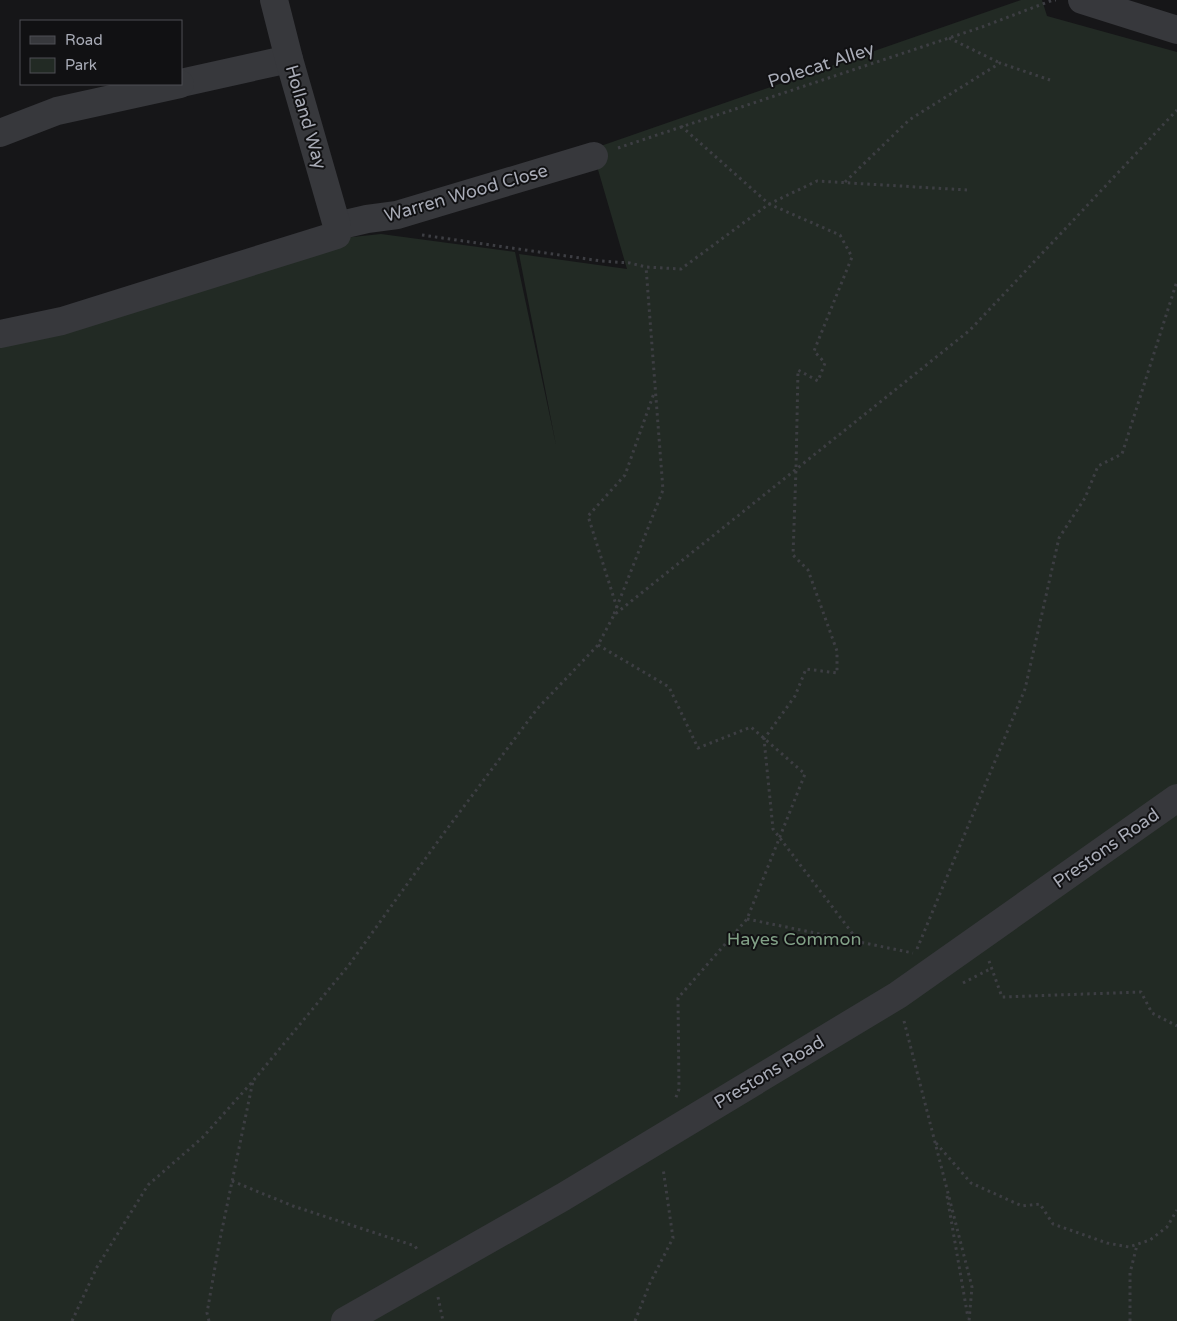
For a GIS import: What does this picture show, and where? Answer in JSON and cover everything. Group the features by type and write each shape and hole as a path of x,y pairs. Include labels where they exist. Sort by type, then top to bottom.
{"street":[{"name":"Holland Way","path":"274,0 337,230"},
{"path":"1082,0 1177,30"},
{"path":"182,84 289,59"},
{"path":"0,133 57,111 175,85"},
{"name":"Warren Wood Close","path":"0,334 62,321 367,219 397,215 594,156"},
{"name":"Prestons Road","path":"345,1321 563,1197 898,995 1177,798"}],"path":[{"name":"Polecat Alley","path":"594,156 1056,0"},
{"path":"948,38 1000,63 1050,80"},
{"path":"844,182 909,120 1000,63"},
{"path":"614,615 970,330 1177,110"},
{"path":"681,126 769,204 840,235 852,257 814,351 824,363 818,381 798,370 793,555 808,570 837,651 837,672 806,669 795,696 764,739 773,829 859,942"},
{"path":"420,235 630,263 646,267 681,269 769,204 817,180 967,190"},
{"path":"72,1321 97,1267 148,1185 202,1138 254,1081 349,964 537,709 598,646 614,615 662,490 646,267"},
{"path":"969,1321 972,1287 898,995 1025,690 1059,538 1085,498 1098,466 1122,454 1177,281"},
{"path":"616,608 588,516 626,475 655,390"},
{"path":"598,646 669,687 698,748 751,727 805,774 747,919 678,998 679,1089 659,1139 672,1238 635,1321"},
{"path":"747,919 915,953"},
{"path":"980,937 1002,996 1141,992 1152,1013 1177,1026"},
{"path":"209,1321 207,1313 219,1244 254,1081"},
{"path":"936,1143 972,1183 1022,1206 1040,1204 1053,1224 1107,1243 1129,1247 1150,1240 1167,1227 1177,1210"},
{"path":"943,1171 969,1321"},
{"path":"232,1181 293,1206 415,1246 432,1271 443,1321"},
{"path":"1130,1321 1130,1273 1137,1244"}],"green space":[{"name":"Hayes Common","path":"1021,0 1042,0 1047,16 1177,52 1177,1321 0,1321 0,321 62,312 343,238 381,234 515,252 556,445 519,254 627,269 592,149"}]}
